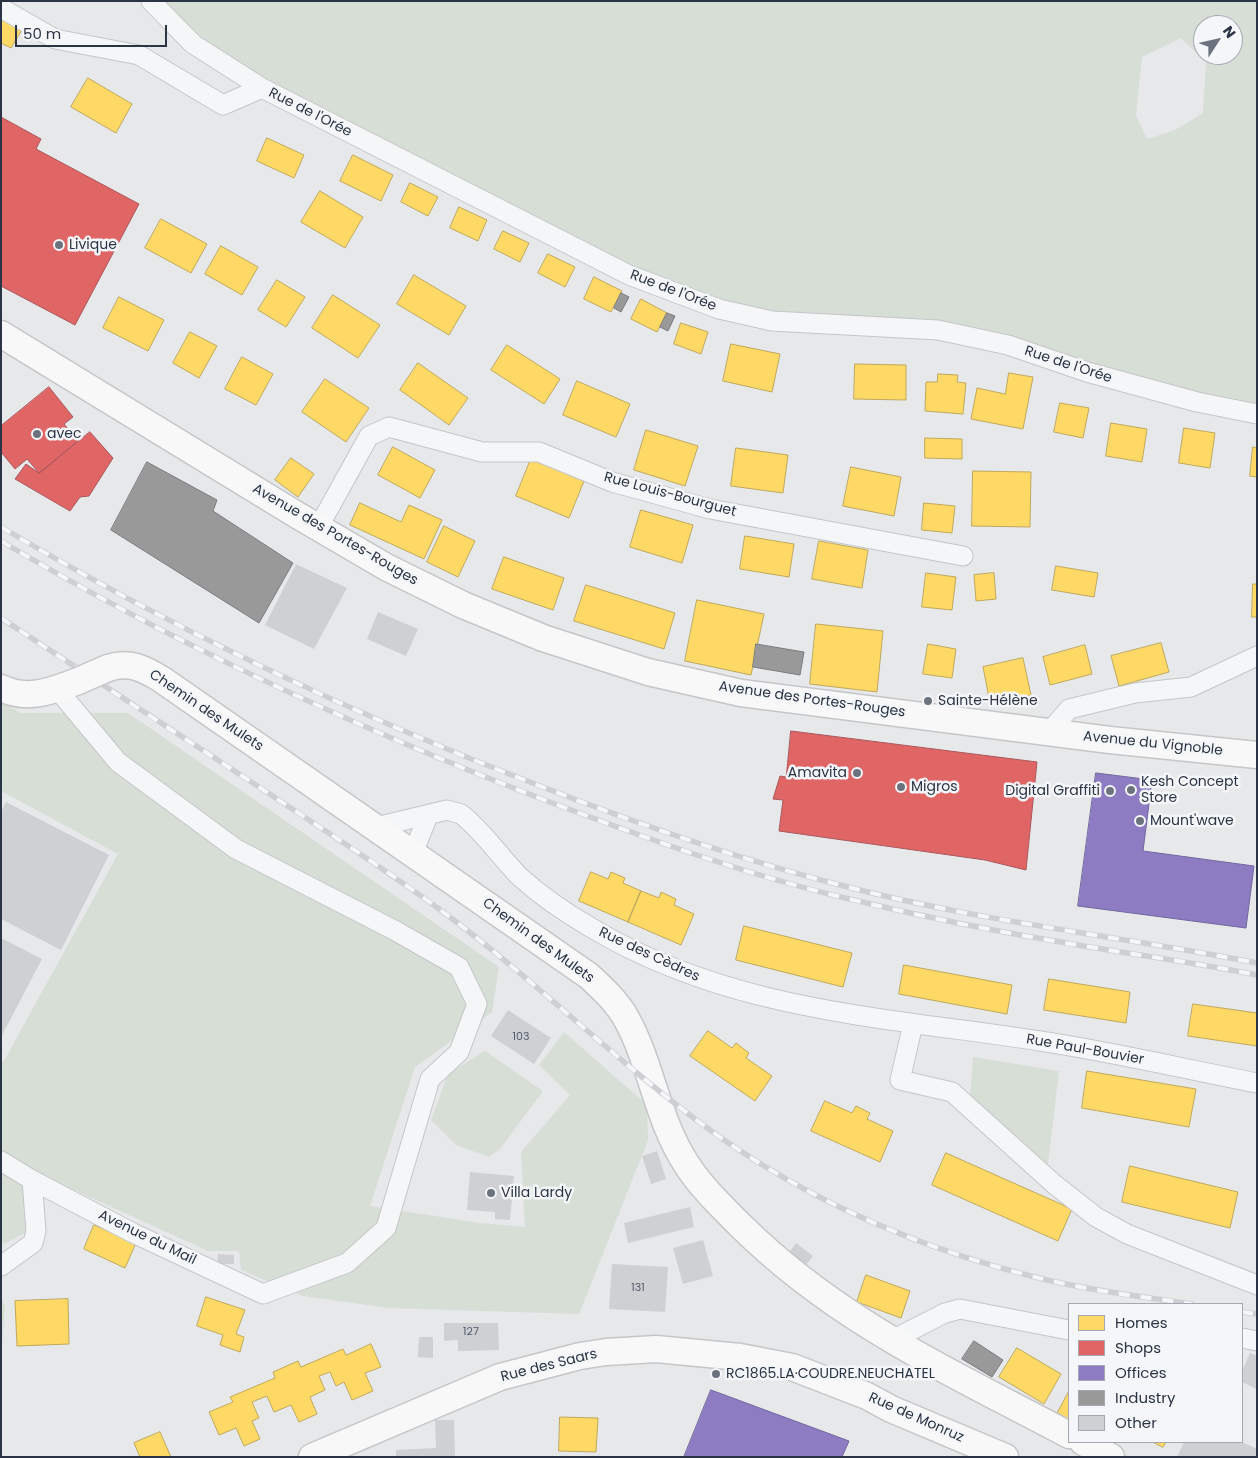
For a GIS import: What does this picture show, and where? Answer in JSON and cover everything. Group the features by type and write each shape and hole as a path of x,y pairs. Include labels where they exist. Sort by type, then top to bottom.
{"street":[{"name":"Rue de l'Orée","path":"151,1 193,44 262,88 629,275 719,309 772,321 938,330 1008,345 1087,372 1188,400 1257,414"},
{"path":"1,8 55,39 139,55 223,104 262,88"},
{"name":"Avenue des Portes-Rouges","path":"1,334 318,528 386,567 464,605 543,638 648,672 741,693 1050,731"},
{"name":"Rue Louis-Bourguet","path":"318,528 369,436 389,427 482,452 539,452 612,482 710,509 962,556"},
{"path":"1050,731 1068,708 1135,692 1190,687 1257,656"},
{"name":"Chemin des Mulets","path":"1,688 24,696 67,685 108,668 124,664 151,673 566,958 602,988 620,1009 631,1027 668,1130 697,1179 750,1236 843,1310 890,1341 1068,1433"},
{"name":"Avenue du Mail","path":"1,1161 32,1180 133,1233 263,1294 347,1263 386,1228 430,1079 459,1052 477,1004 459,967 394,930 236,849 118,762 67,685"},
{"name":"Avenue du Vignoble","path":"1050,731 1110,740 1257,755"},
{"name":"Rue des Cèdres","path":"376,827 447,810 461,814 519,876 541,894 591,928 670,968 718,986 775,1000 913,1024"},
{"path":"413,853 428,816"},
{"path":"913,1024 900,1080 952,1092 1061,1190 1096,1217 1128,1234 1257,1285"},
{"name":"Rue Paul-Bouvier","path":"913,1024 1041,1041 1257,1083"},
{"path":"1,1266 33,1243 36,1231 32,1180"},
{"path":"890,1341 945,1313 960,1309 1068,1330"},
{"path":"1243,1338 1257,1341"},
{"name":"Rue des Saars","path":"312,1457 475,1386 536,1366 580,1356 632,1350 680,1350 740,1356"},
{"name":"Rue de Monruz","path":"740,1356 778,1363 816,1376 1005,1457"},
{"path":"1085,1443 1111,1457"}],"shaded area":[{"path":"151,1 1257,1 1257,414 1008,345 719,309 262,88","holes":["1193,15 1243,15 1243,65 1206,65 1203,113 1175,130 1147,139 1136,116 1142,57 1181,38 1193,50"]},
{"path":"1,702 21,713 128,713 499,967 492,1012 415,1067 370,1206 480,1223 525,1227 521,1152 570,1095 539,1065 564,1032 647,1105 648,1140 579,1314 389,1308 303,1296 241,1270 239,1251 208,1251 26,1168 29,1207 25,1233 4,1244 1,1242 1,1063 4,1061 118,854 1,791"},
{"path":"485,1051 543,1091 500,1149 489,1157 456,1145 431,1120 448,1074"},
{"path":"973,1057 1059,1071 1047,1172 970,1101"},
{"path":"1,1300 5,1305 1,1357"}],"building: Homes":[{"path":"1,15 23,28 11,48 1,43"},
{"path":"88,78 132,104 116,133 71,107"},
{"path":"267,138 304,155 294,178 257,161"},
{"path":"353,155 393,175 381,201 340,181"},
{"path":"410,183 438,197 428,216 401,202"},
{"path":"320,191 363,217 345,248 301,222"},
{"path":"459,207 487,220 478,241 450,228"},
{"path":"161,219 207,244 191,273 145,248"},
{"path":"503,231 529,243 520,262 494,249"},
{"path":"221,246 258,267 242,295 205,274"},
{"path":"548,254 575,267 565,287 538,273"},
{"path":"414,275 466,306 449,335 397,304"},
{"path":"594,277 622,291 611,312 584,299"},
{"path":"277,280 305,297 286,327 258,310"},
{"path":"333,295 380,325 358,358 312,328"},
{"path":"119,297 164,320 148,351 103,328"},
{"path":"641,299 667,313 657,332 631,319"},
{"path":"681,323 708,332 701,354 674,344"},
{"path":"190,332 217,346 199,378 173,363"},
{"path":"731,344 780,354 772,392 723,381"},
{"path":"507,345 560,379 544,404 491,370"},
{"path":"242,357 273,374 256,405 225,389"},
{"path":"418,363 468,398 449,425 400,390"},
{"path":"855,364 906,365 906,400 854,399"},
{"path":"1009,373 1033,377 1023,429 971,419 977,388 1005,394"},
{"path":"938,374 958,375 957,382 966,383 963,414 925,411 926,382 937,382"},
{"path":"325,379 369,408 346,442 302,412"},
{"path":"577,381 630,404 616,437 563,415"},
{"path":"1060,403 1089,408 1083,438 1054,432"},
{"path":"1111,423 1147,429 1142,462 1106,456"},
{"path":"1184,428 1215,433 1210,468 1179,463"},
{"path":"646,430 698,446 685,486 634,470"},
{"path":"925,438 962,439 962,459 925,458"},
{"path":"393,447 435,470 420,498 378,475"},
{"path":"1253,447 1257,448 1257,477 1250,476"},
{"path":"736,448 788,455 783,493 731,486"},
{"path":"291,458 314,474 298,497 275,480"},
{"path":"531,459 584,481 569,518 516,496"},
{"path":"851,467 901,477 894,516 843,506"},
{"path":"973,471 1031,472 1030,527 972,526"},
{"path":"360,503 401,522 409,505 442,520 424,559 350,525"},
{"path":"924,503 955,506 952,533 922,530"},
{"path":"641,510 693,525 682,563 630,547"},
{"path":"444,526 475,541 458,577 427,562"},
{"path":"745,536 794,544 789,577 740,569"},
{"path":"819,541 868,550 862,588 812,579"},
{"path":"504,557 564,578 553,610 492,589"},
{"path":"1056,566 1098,573 1094,597 1052,590"},
{"path":"926,573 956,577 952,610 922,607"},
{"path":"994,573 996,599 976,601 974,575"},
{"path":"1253,584 1257,584 1257,617 1252,617"},
{"path":"586,585 675,613 664,649 574,621"},
{"path":"697,600 764,614 751,675 685,661"},
{"path":"816,624 883,631 877,692 810,684"},
{"path":"1161,643 1169,672 1119,686 1111,656"},
{"path":"928,644 956,649 952,678 923,674"},
{"path":"1085,645 1092,674 1050,685 1043,657"},
{"path":"1023,658 1031,695 990,703 983,667"},
{"path":"591,872 608,879 611,872 625,878 623,883 641,891 628,922 579,901"},
{"path":"641,891 659,898 661,892 676,899 674,905 694,914 681,945 628,922"},
{"path":"744,926 852,953 843,987 736,960"},
{"path":"904,965 1012,985 1007,1014 899,994"},
{"path":"1049,979 1130,992 1126,1023 1044,1010"},
{"path":"1193,1004 1257,1013 1257,1046 1188,1036"},
{"path":"708,1031 732,1048 736,1043 749,1053 746,1058 772,1076 755,1101 690,1056"},
{"path":"1087,1071 1196,1089 1189,1127 1082,1108"},
{"path":"825,1101 852,1113 856,1106 870,1113 867,1119 893,1131 880,1162 811,1131"},
{"path":"946,1153 1072,1209 1058,1241 932,1185"},
{"path":"1130,1166 1238,1192 1230,1228 1122,1202"},
{"path":"94,1225 136,1243 125,1268 84,1249"},
{"path":"866,1275 910,1291 901,1318 857,1302"},
{"path":"206,1297 245,1310 236,1334 244,1337 240,1352 220,1345 223,1335 197,1326"},
{"path":"68,1299 69,1344 17,1346 15,1301"},
{"path":"371,1344 381,1367 365,1373 373,1391 352,1400 344,1382 336,1386 330,1372 319,1376 325,1390 310,1397 317,1414 299,1422 291,1405 274,1412 267,1396 252,1402 259,1418 252,1421 260,1439 244,1446 236,1428 219,1435 209,1412 233,1402 230,1397 275,1378 273,1372 298,1361 301,1367 343,1349 346,1355"},
{"path":"1017,1348 1061,1374 1044,1404 999,1377"},
{"path":"1068,1393 1068,1420 1057,1414"},
{"path":"560,1417 598,1418 596,1452 559,1451"},
{"path":"160,1432 171,1457 140,1457 134,1443"},
{"path":"1155,1443 1165,1443 1163,1447"}],"building: Shops":[{"name":"Livique","path":"1,117 41,139 36,149 139,204 75,325 1,286"},
{"name":"avec","path":"49,387 73,417 64,424 78,441 39,473 27,459 15,469 1,452 1,426"},
{"path":"90,432 113,458 89,496 80,497 70,511 15,479 26,464 39,473"},
{"path":"791,731 1037,762 1026,870 985,860 779,831 783,800 773,799 780,776 786,777"}],"building: Offices":[{"path":"1096,773 1152,780 1143,851 1254,866 1246,928 1078,906"},
{"path":"711,1390 849,1441 842,1457 684,1457"}],"building: Industry":[{"path":"621,293 629,297 621,312 614,308"},
{"path":"667,313 675,316 668,331 660,327"},
{"path":"147,462 217,500 213,511 293,563 259,623 111,530"},
{"path":"756,644 804,652 800,675 753,667"},
{"path":"974,1341 1003,1360 992,1377 962,1359"}],"building: Other":[{"path":"296,564 347,588 314,649 265,625"},
{"path":"378,612 418,629 406,656 367,639"},
{"path":"6,802 109,855 61,950 1,919 1,812"},
{"path":"1,938 42,959 1,1037"},
{"path":"508,1010 551,1038 534,1064 491,1036"},
{"path":"657,1151 666,1179 651,1184 642,1156"},
{"name":"Villa Lardy","path":"470,1172 514,1176 510,1220 495,1219 495,1212 467,1210"},
{"path":"690,1207 694,1227 628,1243 624,1223"},
{"path":"703,1240 713,1276 683,1284 673,1248"},
{"path":"796,1243 813,1256 804,1267 788,1254"},
{"path":"218,1254 234,1255 234,1264 217,1264"},
{"path":"612,1264 668,1267 665,1312 609,1309"},
{"path":"444,1323 498,1323 499,1350 458,1351 458,1340 444,1341"},
{"path":"419,1337 433,1337 433,1358 418,1357"},
{"path":"1250,1353 1257,1356 1257,1389 1243,1382 1243,1369"},
{"path":"435,1420 454,1420 455,1457 396,1457 396,1450 436,1448"},
{"path":"1243,1442 1257,1449 1257,1457 1177,1457 1184,1443"}],"railway":[{"path":"1,527 132,601 333,700 470,759 651,827 764,864 892,898 943,909 1257,963"},
{"path":"1,541 133,615 268,683 477,773 656,841 766,877 900,911 1018,935 1257,975"},
{"path":"1,618 417,893 474,935 675,1104 710,1130 788,1180 871,1222 958,1255 1047,1280 1119,1294 1185,1303"},
{"path":"1243,1312 1257,1314"}],"place":[{"name":"Livique","path":"59,245"},
{"name":"avec","path":"37,434"},
{"name":"Sainte-Hélène","path":"928,701"},
{"name":"Amavita","path":"857,773"},
{"name":"Migros","path":"901,787"},
{"name":"Kesh Concept Store","path":"1131,790"},
{"name":"Digital Graffiti","path":"1110,791"},
{"name":"Mount'wave","path":"1140,821"},
{"name":"Villa Lardy","path":"491,1193"},
{"name":"RC1865.LA·COUDRE.NEUCHATEL","path":"716,1374"}]}
